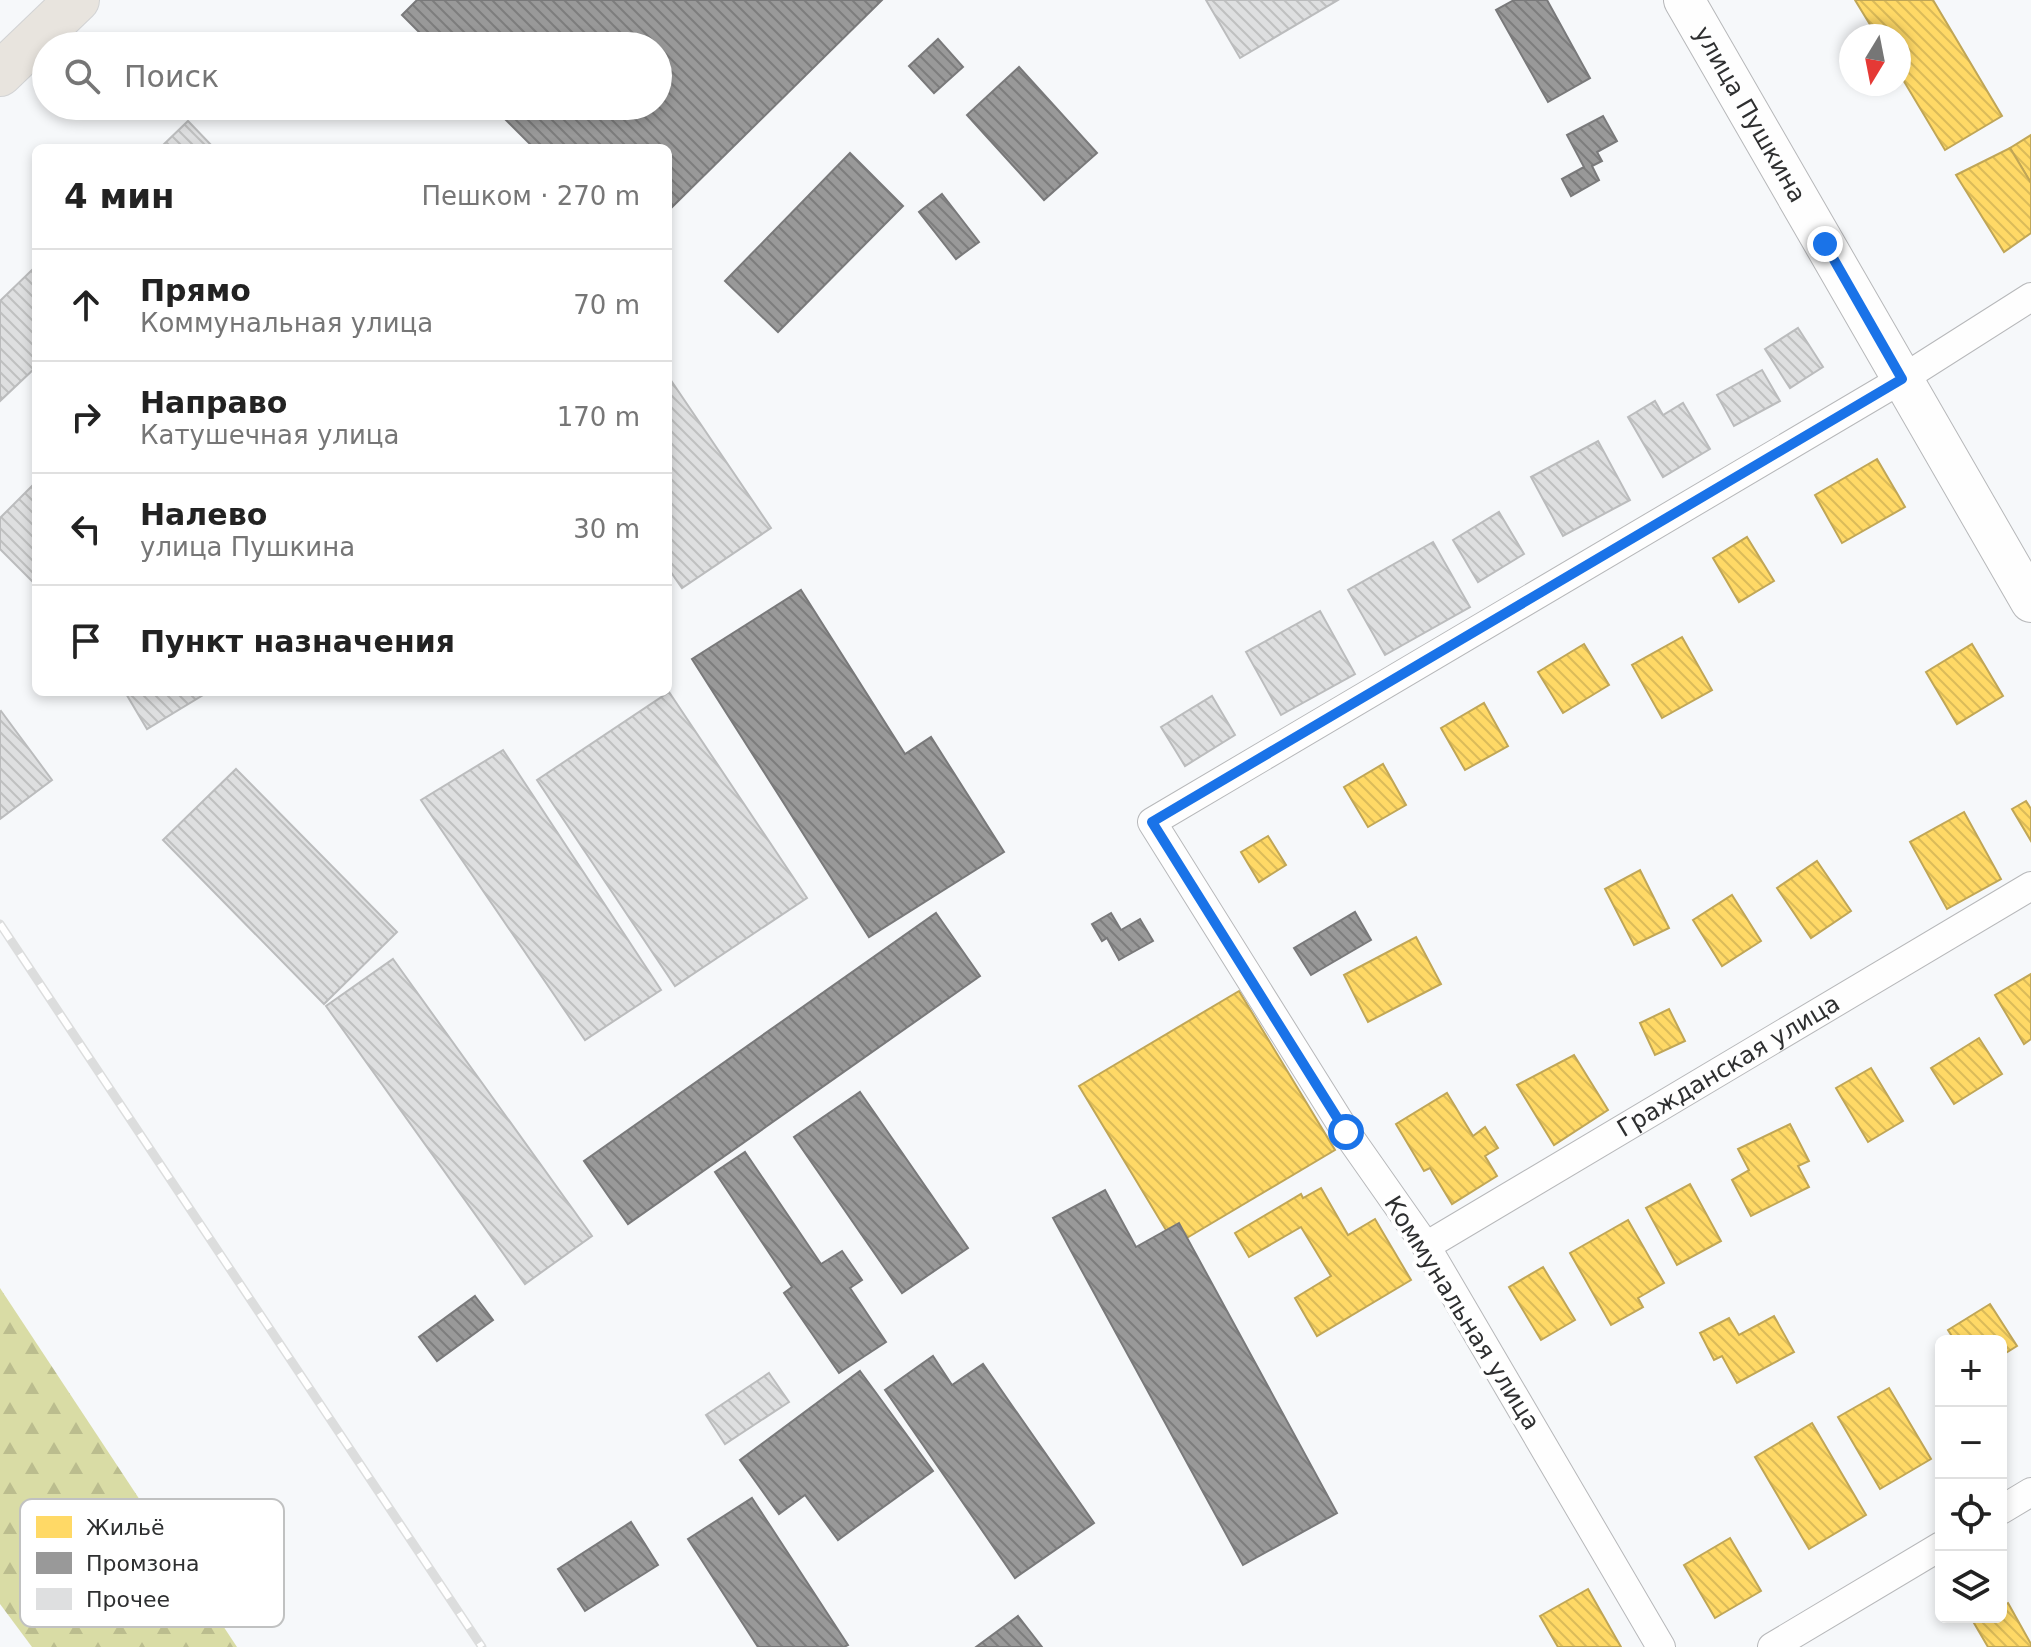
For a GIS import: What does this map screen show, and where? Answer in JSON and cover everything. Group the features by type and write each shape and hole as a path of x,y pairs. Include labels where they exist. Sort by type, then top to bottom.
{"main road":[{"path":"44,32 77,0"},
{"path":"0,74 32,43"}],"street":[{"name":"улица Пушкина","path":"1684,0 2031,602"},
{"path":"1902,379 2031,297"},
{"name":"Коммунальная улица","path":"1661,1647 1426,1246 1346,1132 1152,822 1902,379"},
{"name":"Гражданская улица","path":"1426,1246 2031,886"},
{"path":"2007,1506 2031,1492"},
{"path":"1772,1647 1935,1550"}],"green space":[{"path":"0,1288 139,1499 20,1499 20,1627 224,1627 237,1647 32,1647 0,1604"}],"building: Жильё":[{"path":"1855,0 1933,0 2002,116 1945,150 1911,93 1911,24 1870,24"},
{"path":"2031,135 2031,183 2010,148"},
{"path":"2010,148 2031,183 2031,233 2004,252 1956,175"},
{"path":"1877,459 1905,507 1842,543 1815,495"},
{"path":"1747,537 1774,581 1739,602 1713,558"},
{"path":"1682,637 1712,690 1662,718 1632,665"},
{"path":"1584,644 1609,685 1563,713 1538,672"},
{"path":"1972,644 2003,696 1957,724 1926,672"},
{"path":"1484,703 1508,746 1465,770 1441,728"},
{"path":"1383,764 1406,805 1368,827 1344,787"},
{"path":"2026,801 2031,809 2031,841 2012,809"},
{"path":"1964,812 2001,879 1947,909 1910,842"},
{"path":"1268,836 1286,865 1259,882 1241,852"},
{"path":"1817,861 1851,911 1811,938 1777,888"},
{"path":"1640,870 1669,928 1634,945 1605,889"},
{"path":"1732,895 1761,941 1722,966 1693,920"},
{"path":"1416,937 1441,984 1368,1022 1344,975"},
{"path":"2031,974 2031,1039 2024,1044 1995,995"},
{"path":"1239,991 1335,1150 1175,1245 1079,1086"},
{"path":"1669,1009 1685,1041 1655,1055 1640,1023"},
{"path":"1979,1038 2002,1074 1954,1104 1931,1068"},
{"path":"1574,1055 1608,1110 1554,1145 1517,1085"},
{"path":"1871,1068 1903,1121 1868,1142 1836,1088"},
{"path":"1447,1093 1473,1136 1485,1127 1498,1148 1485,1156 1497,1176 1452,1204 1430,1168 1424,1171 1396,1124"},
{"path":"1790,1124 1809,1161 1798,1166 1809,1187 1751,1216 1732,1180 1749,1170 1738,1149"},
{"path":"1690,1184 1721,1241 1677,1265 1646,1208"},
{"path":"1321,1188 1348,1235 1375,1219 1411,1280 1317,1336 1295,1298 1331,1276 1301,1227 1249,1257 1235,1233 1301,1194 1303,1198"},
{"path":"1628,1220 1664,1283 1638,1298 1643,1307 1611,1325 1570,1253"},
{"path":"1543,1267 1575,1320 1541,1340 1509,1287"},
{"path":"1990,1304 2017,1346 2007,1352 2007,1335 1951,1335 1948,1330"},
{"path":"1774,1316 1794,1352 1737,1383 1722,1356 1714,1360 1700,1333 1729,1318 1739,1335"},
{"path":"1889,1388 1931,1459 1880,1489 1838,1417"},
{"path":"1812,1423 1866,1515 1809,1549 1755,1457"},
{"path":"1730,1538 1761,1591 1715,1618 1684,1565"},
{"path":"1588,1589 1621,1647 1558,1647 1540,1616"},
{"path":"2007,1604 2031,1647 1988,1647 1974,1623 2007,1623"}],"building: Промзона":[{"path":"417,0 882,0 672,207 672,144 530,144 506,120 672,120 672,32 419,32 402,15"},
{"path":"1514,0 1547,0 1590,78 1548,102 1496,10"},
{"path":"938,39 963,67 934,93 909,66"},
{"path":"1019,67 1097,153 1044,200 967,115"},
{"path":"1603,116 1617,141 1597,152 1602,161 1592,166 1599,180 1571,196 1562,179 1584,167 1567,135"},
{"path":"850,153 903,206 778,332 725,281"},
{"path":"942,194 979,242 956,259 919,212"},
{"path":"801,590 905,754 931,737 1004,852 869,937 692,659"},
{"path":"1355,912 1371,940 1311,975 1294,948"},
{"path":"936,913 980,976 628,1224 584,1161"},
{"path":"1111,913 1121,930 1140,919 1153,941 1119,960 1107,938 1102,941 1092,924"},
{"path":"860,1092 968,1248 902,1293 794,1137"},
{"path":"745,1152 821,1264 842,1251 862,1280 850,1288 886,1342 839,1373 784,1293 792,1287 715,1172"},
{"path":"1105,1190 1136,1247 1179,1223 1337,1513 1243,1565 1053,1218"},
{"path":"475,1296 493,1320 437,1361 419,1337"},
{"path":"933,1356 952,1385 983,1364 1094,1523 1015,1578 885,1390"},
{"path":"860,1371 933,1471 838,1540 805,1495 779,1514 740,1460"},
{"path":"752,1498 848,1645 758,1647 688,1539"},
{"path":"631,1522 658,1565 585,1611 558,1569"},
{"path":"1018,1616 1042,1647 976,1647"}],"building: Прочее":[{"path":"1206,0 1338,0 1240,58"},
{"path":"188,121 210,144 164,144"},
{"path":"32,270 32,371 0,401 0,301"},
{"path":"1798,328 1823,367 1790,388 1765,349"},
{"path":"1762,370 1780,401 1734,426 1717,395"},
{"path":"672,382 771,528 682,588 672,574"},
{"path":"1655,401 1663,415 1683,403 1710,449 1663,477 1628,417"},
{"path":"1598,441 1630,500 1563,536 1531,477"},
{"path":"32,486 32,581 0,549 0,518"},
{"path":"1499,512 1524,554 1478,582 1453,540"},
{"path":"1433,542 1470,607 1385,655 1348,590"},
{"path":"1320,611 1355,674 1281,715 1246,652"},
{"path":"127,696 201,696 147,729"},
{"path":"663,696 672,696 807,898 675,986 537,780"},
{"path":"1212,696 1235,735 1185,766 1161,727"},
{"path":"0,712 52,780 0,819"},
{"path":"503,750 661,990 585,1040 421,800"},
{"path":"236,769 397,932 324,1004 163,840"},
{"path":"393,959 592,1236 525,1284 326,1006"},
{"path":"769,1373 789,1402 725,1444 706,1415"}],"railway":[{"path":"0,924 482,1647"}],"route":[{"path":"1346,1132 1152,822 1902,379 1825,244"}]}
